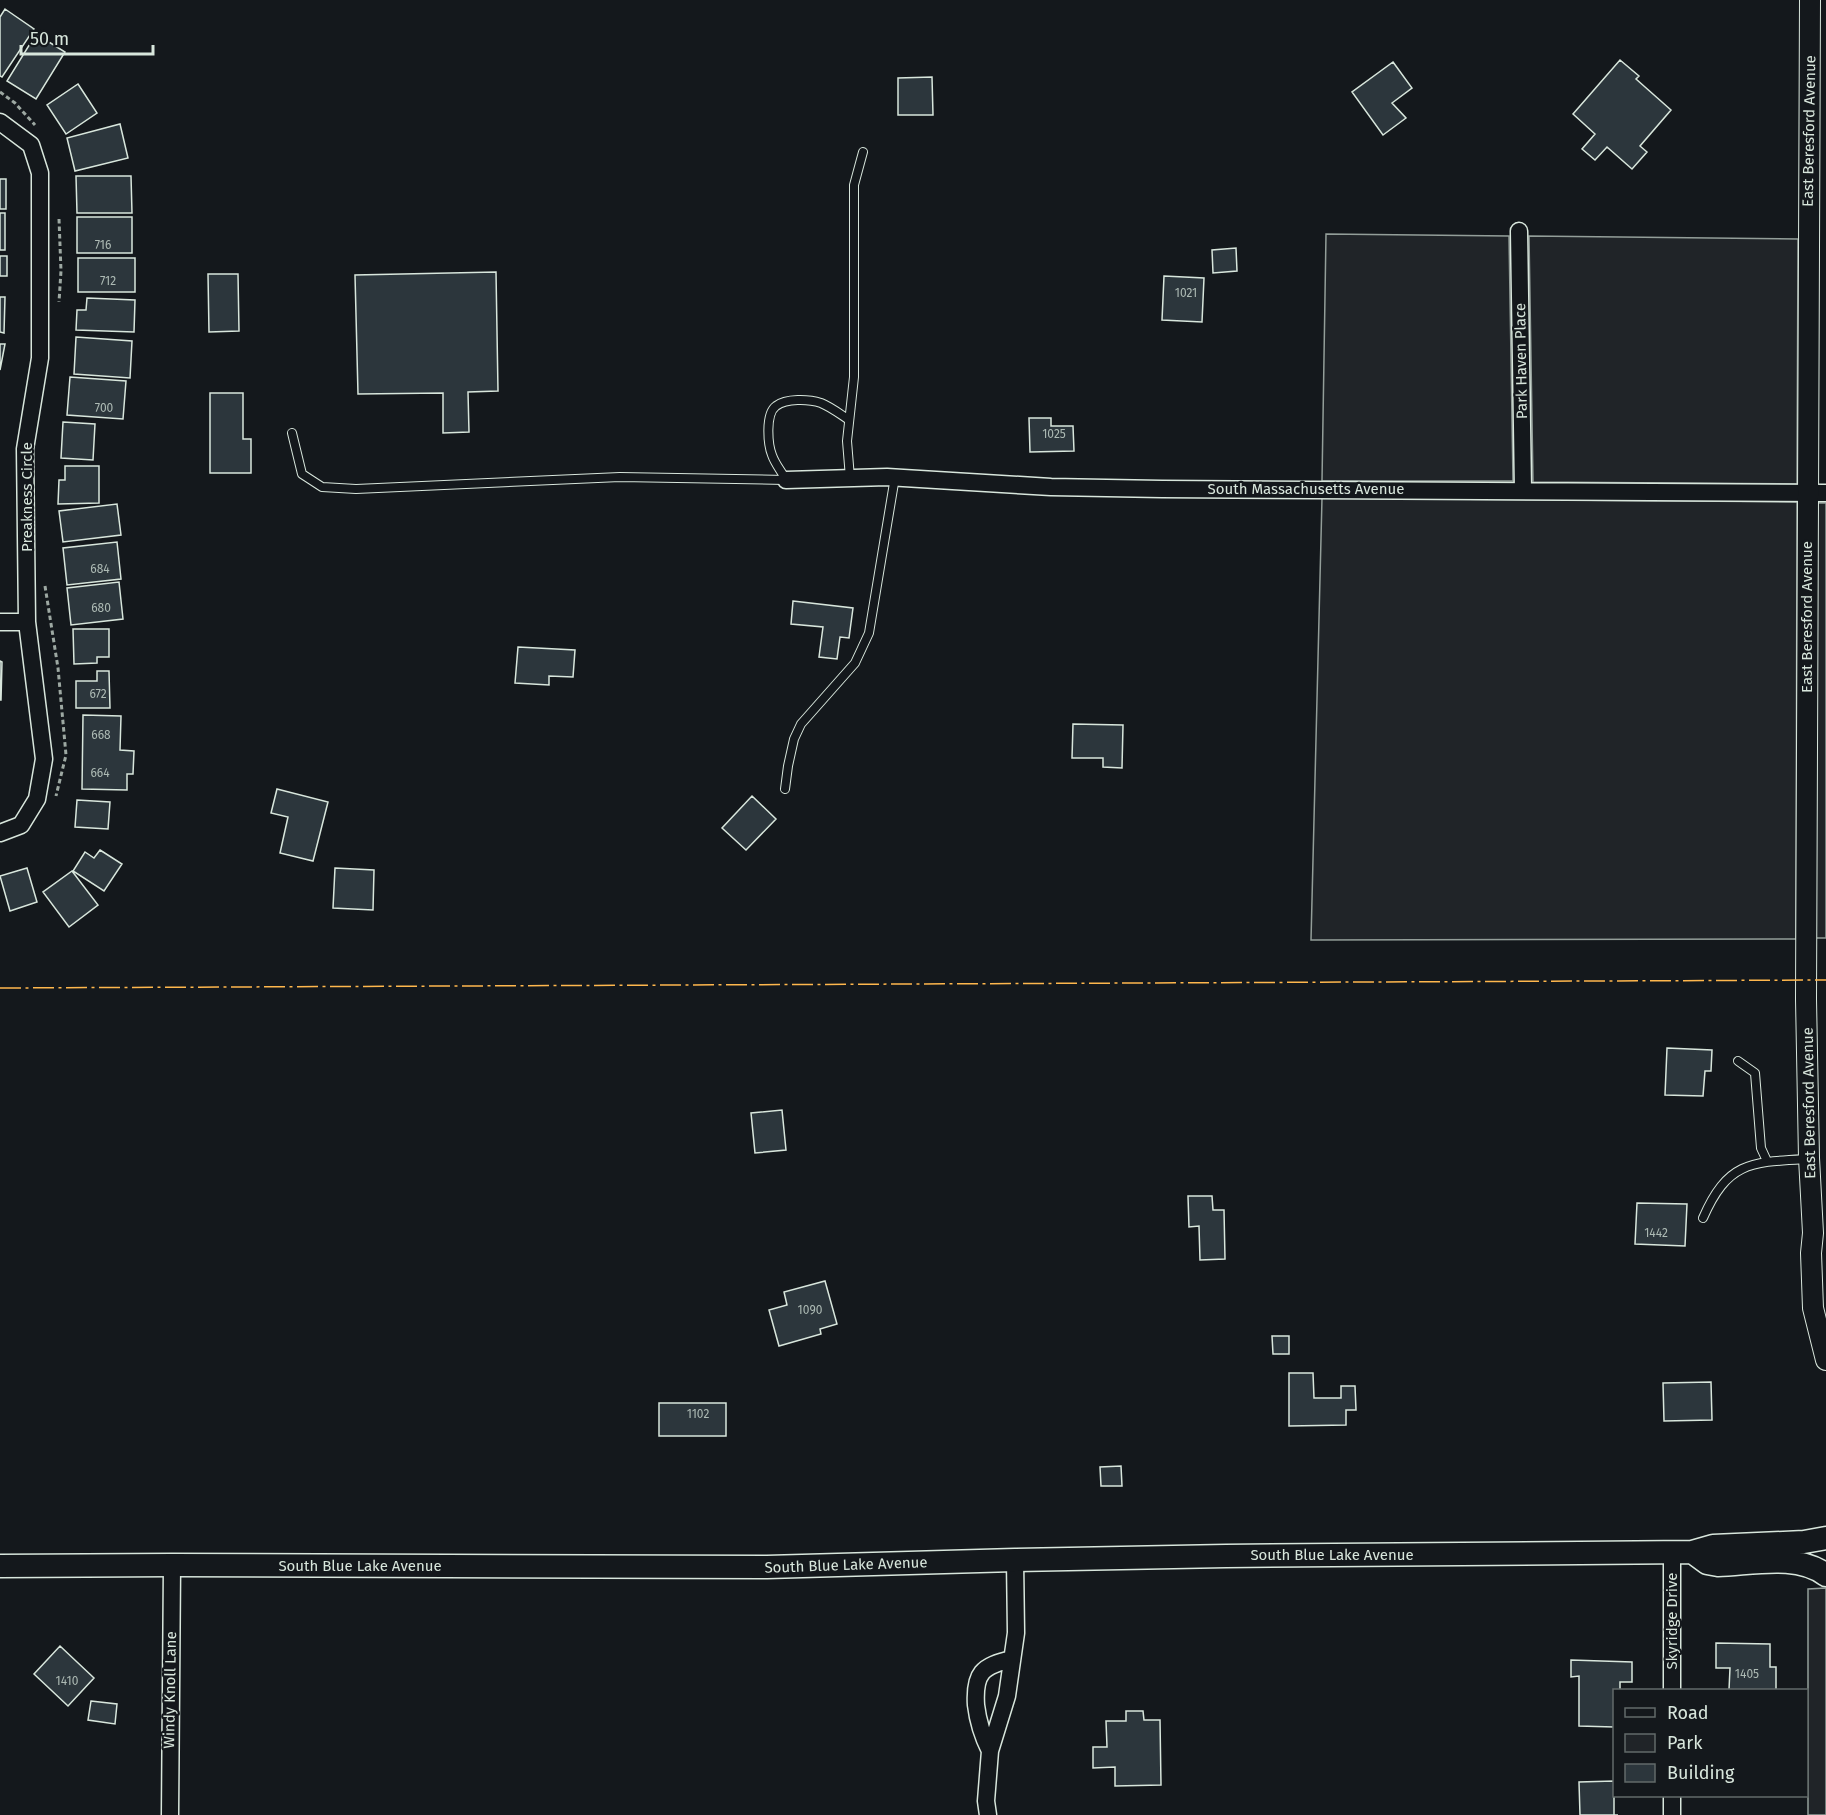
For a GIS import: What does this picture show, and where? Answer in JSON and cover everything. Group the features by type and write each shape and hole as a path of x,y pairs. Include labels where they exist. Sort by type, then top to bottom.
{"main road":[{"name":"South Blue Lake Avenue","path":"0,1566 766,1567 1015,1560 1682,1552 1713,1546 1804,1542 1826,1538"},
{"name":"South Blue Lake Avenue","path":"1682,1552 1707,1563 1718,1565 1803,1563 1817,1568 1826,1575"}],"street":[{"name":"East Beresford Avenue","path":"1810,0 1816,493 1806,999 1809,1158 1814,1233 1826,1270"},
{"name":"Preakness Circle","path":"0,122 31,146 40,173 40,358 25,449 27,622 44,759 37,799 21,825 0,833"},
{"name":"Park Haven Place","path":"1519,231 1523,490"},
{"name":"South Massachusetts Avenue","path":"786,480 895,477 1063,487 1816,493"},
{"path":"0,622 27,622"},
{"name":"East Beresford Avenue","path":"1814,1233 1810,1253 1813,1308 1826,1360"},
{"name":"Skyridge Drive","path":"1672,1689 1682,1552"},
{"path":"988,1815 986,1801 990,1751 1007,1696 1016,1633 1015,1560"},
{"name":"Windy Knoll Lane","path":"170,1815 172,1565"},
{"path":"990,1751 978,1722 975,1686 987,1668 998,1662 1012,1659"},
{"path":"1672,1797 1672,1815"}],"lane":[{"path":"850,478 847,441 854,377 854,185 863,152"},
{"path":"786,480 772,455 768,437 772,409 777,404 798,400 820,403 849,420"},
{"path":"292,433 302,474 322,487 356,489 620,477 786,480"},
{"path":"785,789 794,739 801,724 855,663 869,633 895,477"},
{"path":"1738,1061 1755,1073 1761,1148 1767,1161"},
{"path":"1702,1218 1710,1200 1724,1181 1739,1169 1767,1161 1809,1158"}],"path":[{"path":"0,92 15,103 36,126"},
{"path":"58,212 61,271 58,306"},
{"path":"45,586 58,668 66,755 56,797"}],"green space":[{"path":"1326,234 1509,236 1513,481 1322,481"},
{"path":"1529,236 1798,239 1797,484 1533,482"},
{"path":"1322,498 1797,502 1796,939 1311,940"},
{"path":"1817,503 1826,503 1826,938 1816,938"},
{"path":"1826,1588 1826,1815 1808,1815 1808,1589"}],"building":[{"path":"5,9 34,29 2,77 0,76 0,17"},
{"path":"36,34 65,52 36,99 7,81"},
{"path":"1620,60 1639,76 1636,79 1671,110 1640,146 1647,152 1632,169 1607,147 1595,160 1582,149 1595,134 1573,114"},
{"path":"1393,62 1412,88 1392,103 1406,118 1383,135 1352,92"},
{"path":"932,77 933,115 898,115 898,78"},
{"path":"78,84 97,113 66,134 47,105"},
{"path":"120,124 128,158 75,171 67,138"},
{"path":"76,176 131,176 132,213 77,213"},
{"path":"0,179 6,179 6,209 0,209"},
{"path":"0,213 5,213 5,250 0,250"},
{"path":"77,217 132,217 132,253 77,253"},
{"path":"1236,248 1237,271 1213,273 1212,250"},
{"path":"0,256 7,256 7,276 0,276"},
{"path":"78,258 135,258 135,292 78,292"},
{"path":"496,272 498,391 468,392 469,432 443,433 443,393 358,394 355,275"},
{"path":"208,274 238,274 239,331 209,332"},
{"path":"1164,276 1204,278 1202,322 1162,320"},
{"path":"0,297 5,297 4,333 0,332"},
{"path":"87,298 135,300 134,332 76,330 77,310 86,310"},
{"path":"76,337 132,341 130,378 74,374"},
{"path":"0,344 5,344 0,370"},
{"path":"70,377 126,381 123,419 67,415"},
{"path":"210,393 243,393 243,439 251,439 251,473 210,473"},
{"path":"1029,418 1051,418 1051,426 1073,426 1074,451 1030,452"},
{"path":"63,422 95,424 93,460 61,458"},
{"path":"65,466 99,466 99,503 58,504 59,480 65,480"},
{"path":"117,504 121,535 63,542 59,511"},
{"path":"117,542 121,579 67,585 63,548"},
{"path":"119,582 123,619 71,625 67,588"},
{"path":"793,601 853,608 849,638 840,637 837,659 819,657 823,627 791,624"},
{"path":"73,629 109,629 109,657 97,657 97,663 74,664"},
{"path":"518,647 575,650 573,677 549,676 549,685 515,683"},
{"path":"0,661 2,662 1,700 0,700"},
{"path":"97,671 109,671 110,708 76,708 76,681 97,681"},
{"path":"83,715 121,716 120,750 134,751 133,774 127,774 127,790 82,789"},
{"path":"1073,724 1123,725 1122,768 1103,767 1103,758 1072,758"},
{"path":"277,789 328,802 313,861 280,853 288,817 271,813"},
{"path":"752,796 776,819 746,850 722,828"},
{"path":"77,800 110,802 108,829 75,827"},
{"path":"100,850 122,864 104,891 73,871 85,852 94,858"},
{"path":"27,868 37,902 10,911 0,876"},
{"path":"335,868 374,870 373,910 333,908"},
{"path":"72,871 98,905 69,927 43,892"},
{"path":"1667,1048 1712,1050 1711,1071 1705,1071 1703,1096 1665,1095"},
{"path":"782,1110 786,1150 755,1153 751,1113"},
{"path":"1188,1196 1212,1196 1213,1210 1224,1210 1225,1259 1200,1260 1199,1226 1189,1227"},
{"path":"1637,1203 1687,1204 1685,1246 1635,1244"},
{"path":"825,1281 837,1324 820,1329 821,1334 779,1346 769,1310 787,1305 784,1292"},
{"path":"1272,1336 1289,1336 1289,1354 1273,1354"},
{"path":"1289,1373 1313,1373 1314,1398 1341,1398 1341,1386 1355,1386 1356,1410 1346,1410 1346,1425 1289,1426"},
{"path":"1711,1382 1712,1420 1664,1421 1663,1383"},
{"path":"659,1403 726,1403 726,1436 659,1436"},
{"path":"1121,1466 1122,1486 1101,1486 1100,1467"},
{"path":"1716,1643 1770,1644 1770,1667 1776,1667 1776,1689 1729,1689 1730,1668 1716,1668"},
{"path":"60,1646 94,1678 68,1706 34,1674"},
{"path":"1571,1660 1632,1662 1632,1682 1620,1682 1620,1689 1613,1689 1613,1727 1579,1726 1579,1676 1571,1677"},
{"path":"91,1701 117,1704 115,1724 88,1720"},
{"path":"1126,1711 1143,1711 1144,1720 1160,1720 1161,1785 1115,1786 1115,1767 1093,1768 1093,1747 1107,1747 1106,1721 1126,1721"},
{"path":"1613,1781 1614,1815 1580,1815 1579,1782"}],"power":[{"path":"0,988 1826,980"}]}
